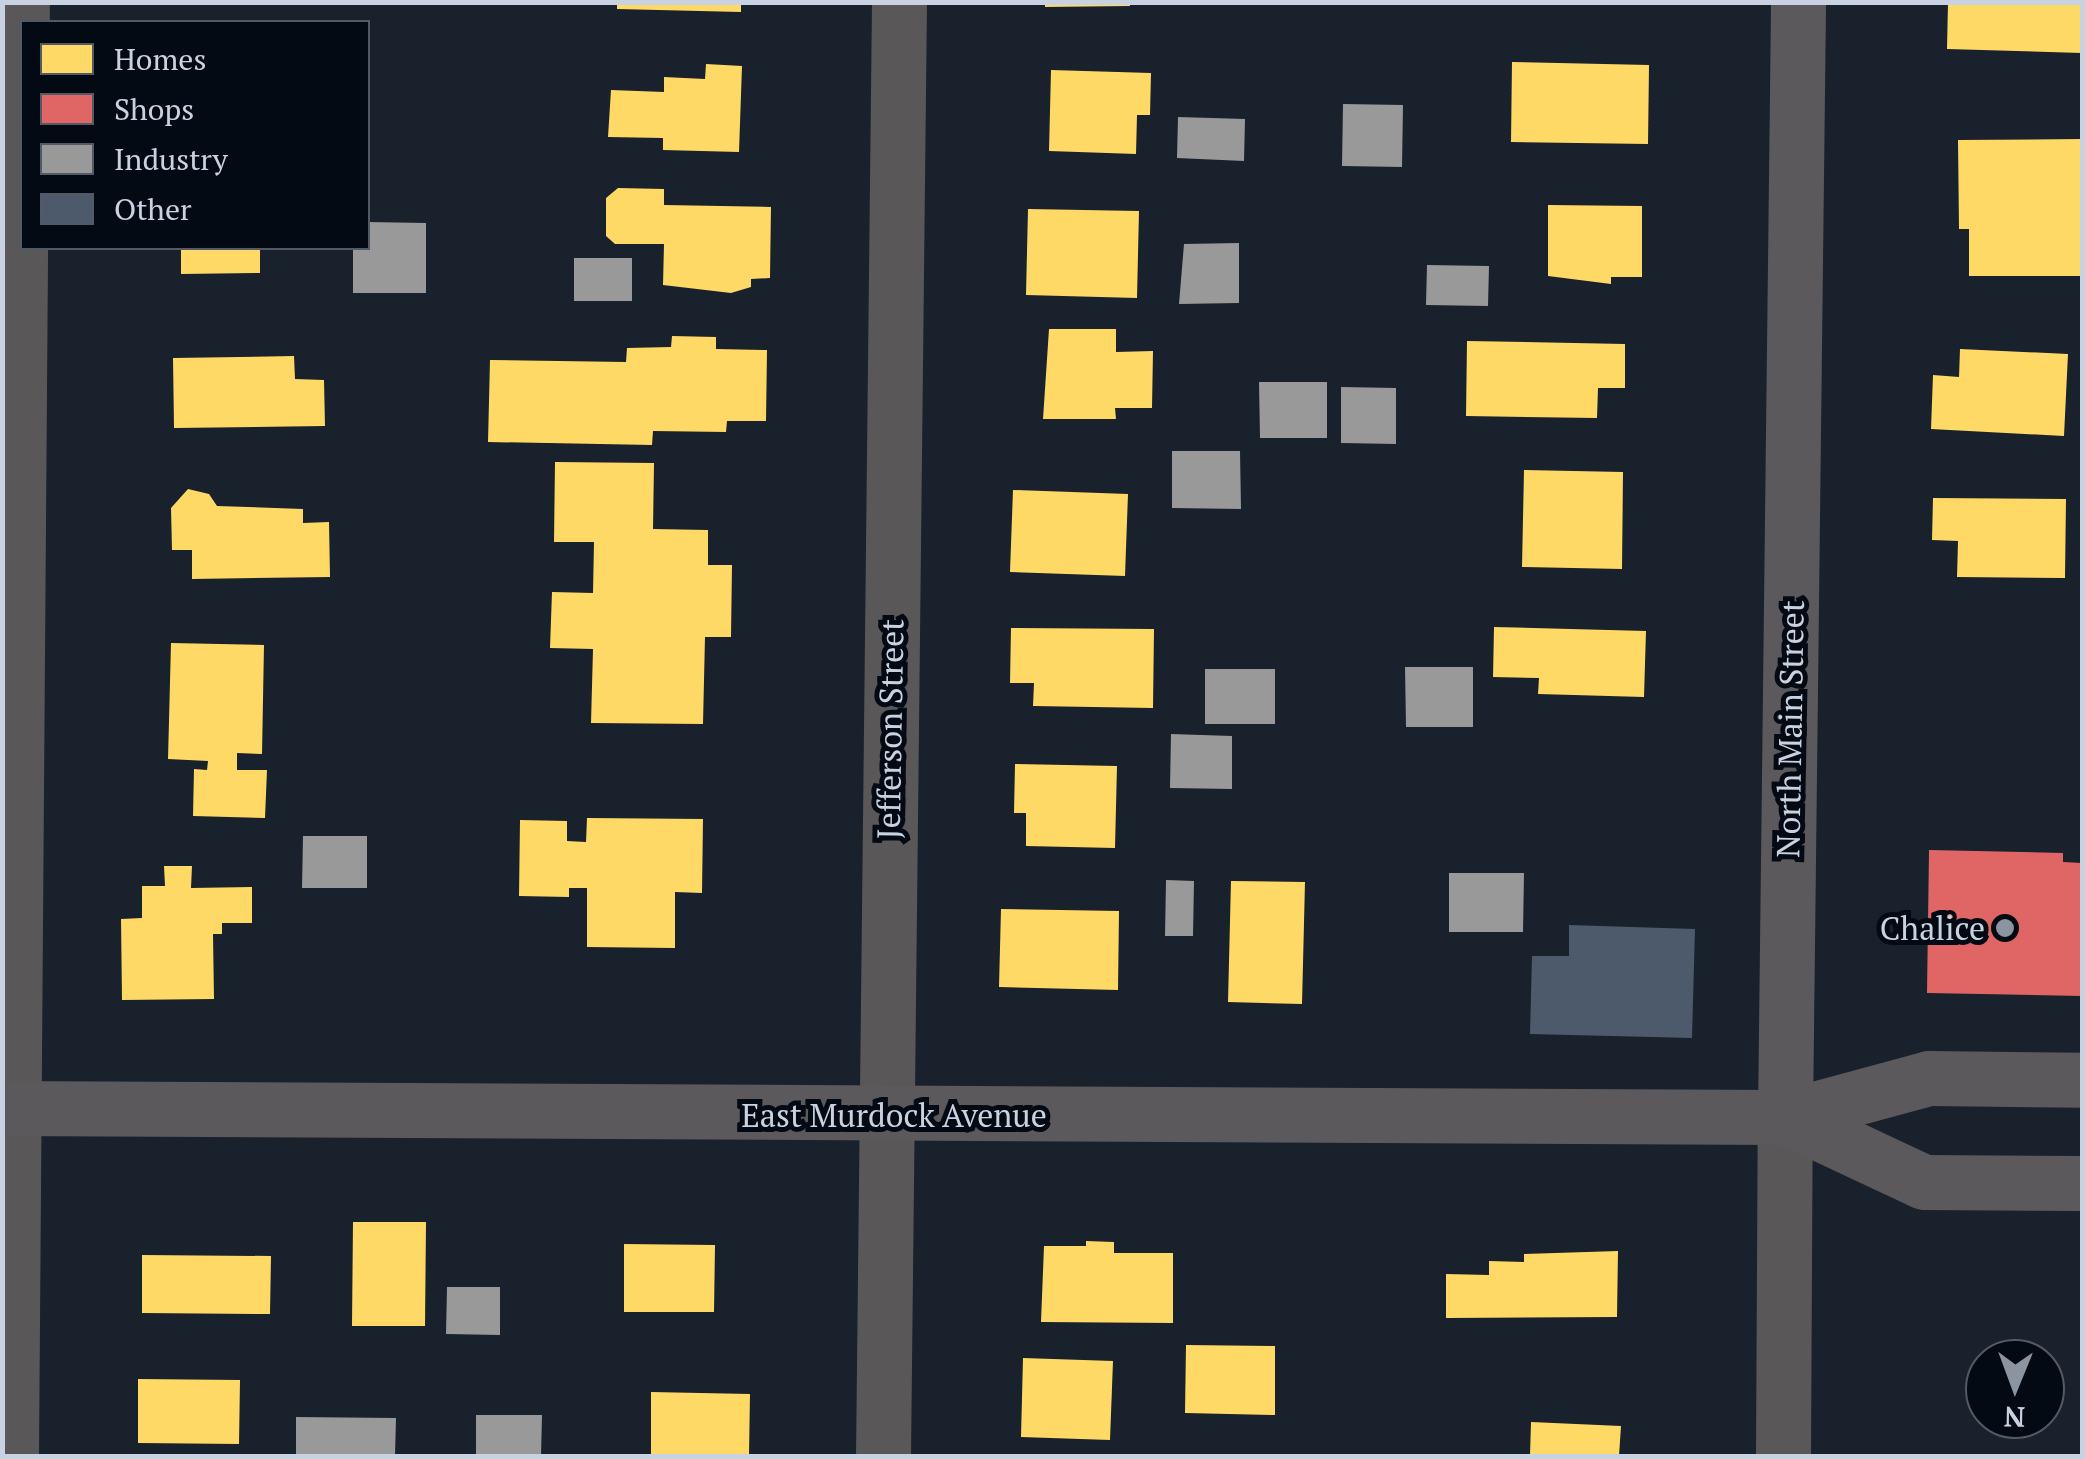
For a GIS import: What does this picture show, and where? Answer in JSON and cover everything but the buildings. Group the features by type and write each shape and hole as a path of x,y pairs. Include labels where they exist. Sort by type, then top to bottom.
{"main road":[{"name":"North Main Street","path":"1785,1117 1798,2"},
{"path":"1785,1117 1929,1078 2082,1080"},
{"name":"East Murdock Avenue","path":"8,1108 885,1116 1785,1117"},
{"path":"1785,1117 1924,1182 2082,1183"}],"street":[{"name":"Jefferson Street","path":"883,1456 899,2"},
{"path":"11,1456 8,1108 20,160"},
{"name":"North Main Street","path":"1783,1456 1785,1117"}],"place":[{"name":"Chalice","path":"2005,928"}]}
